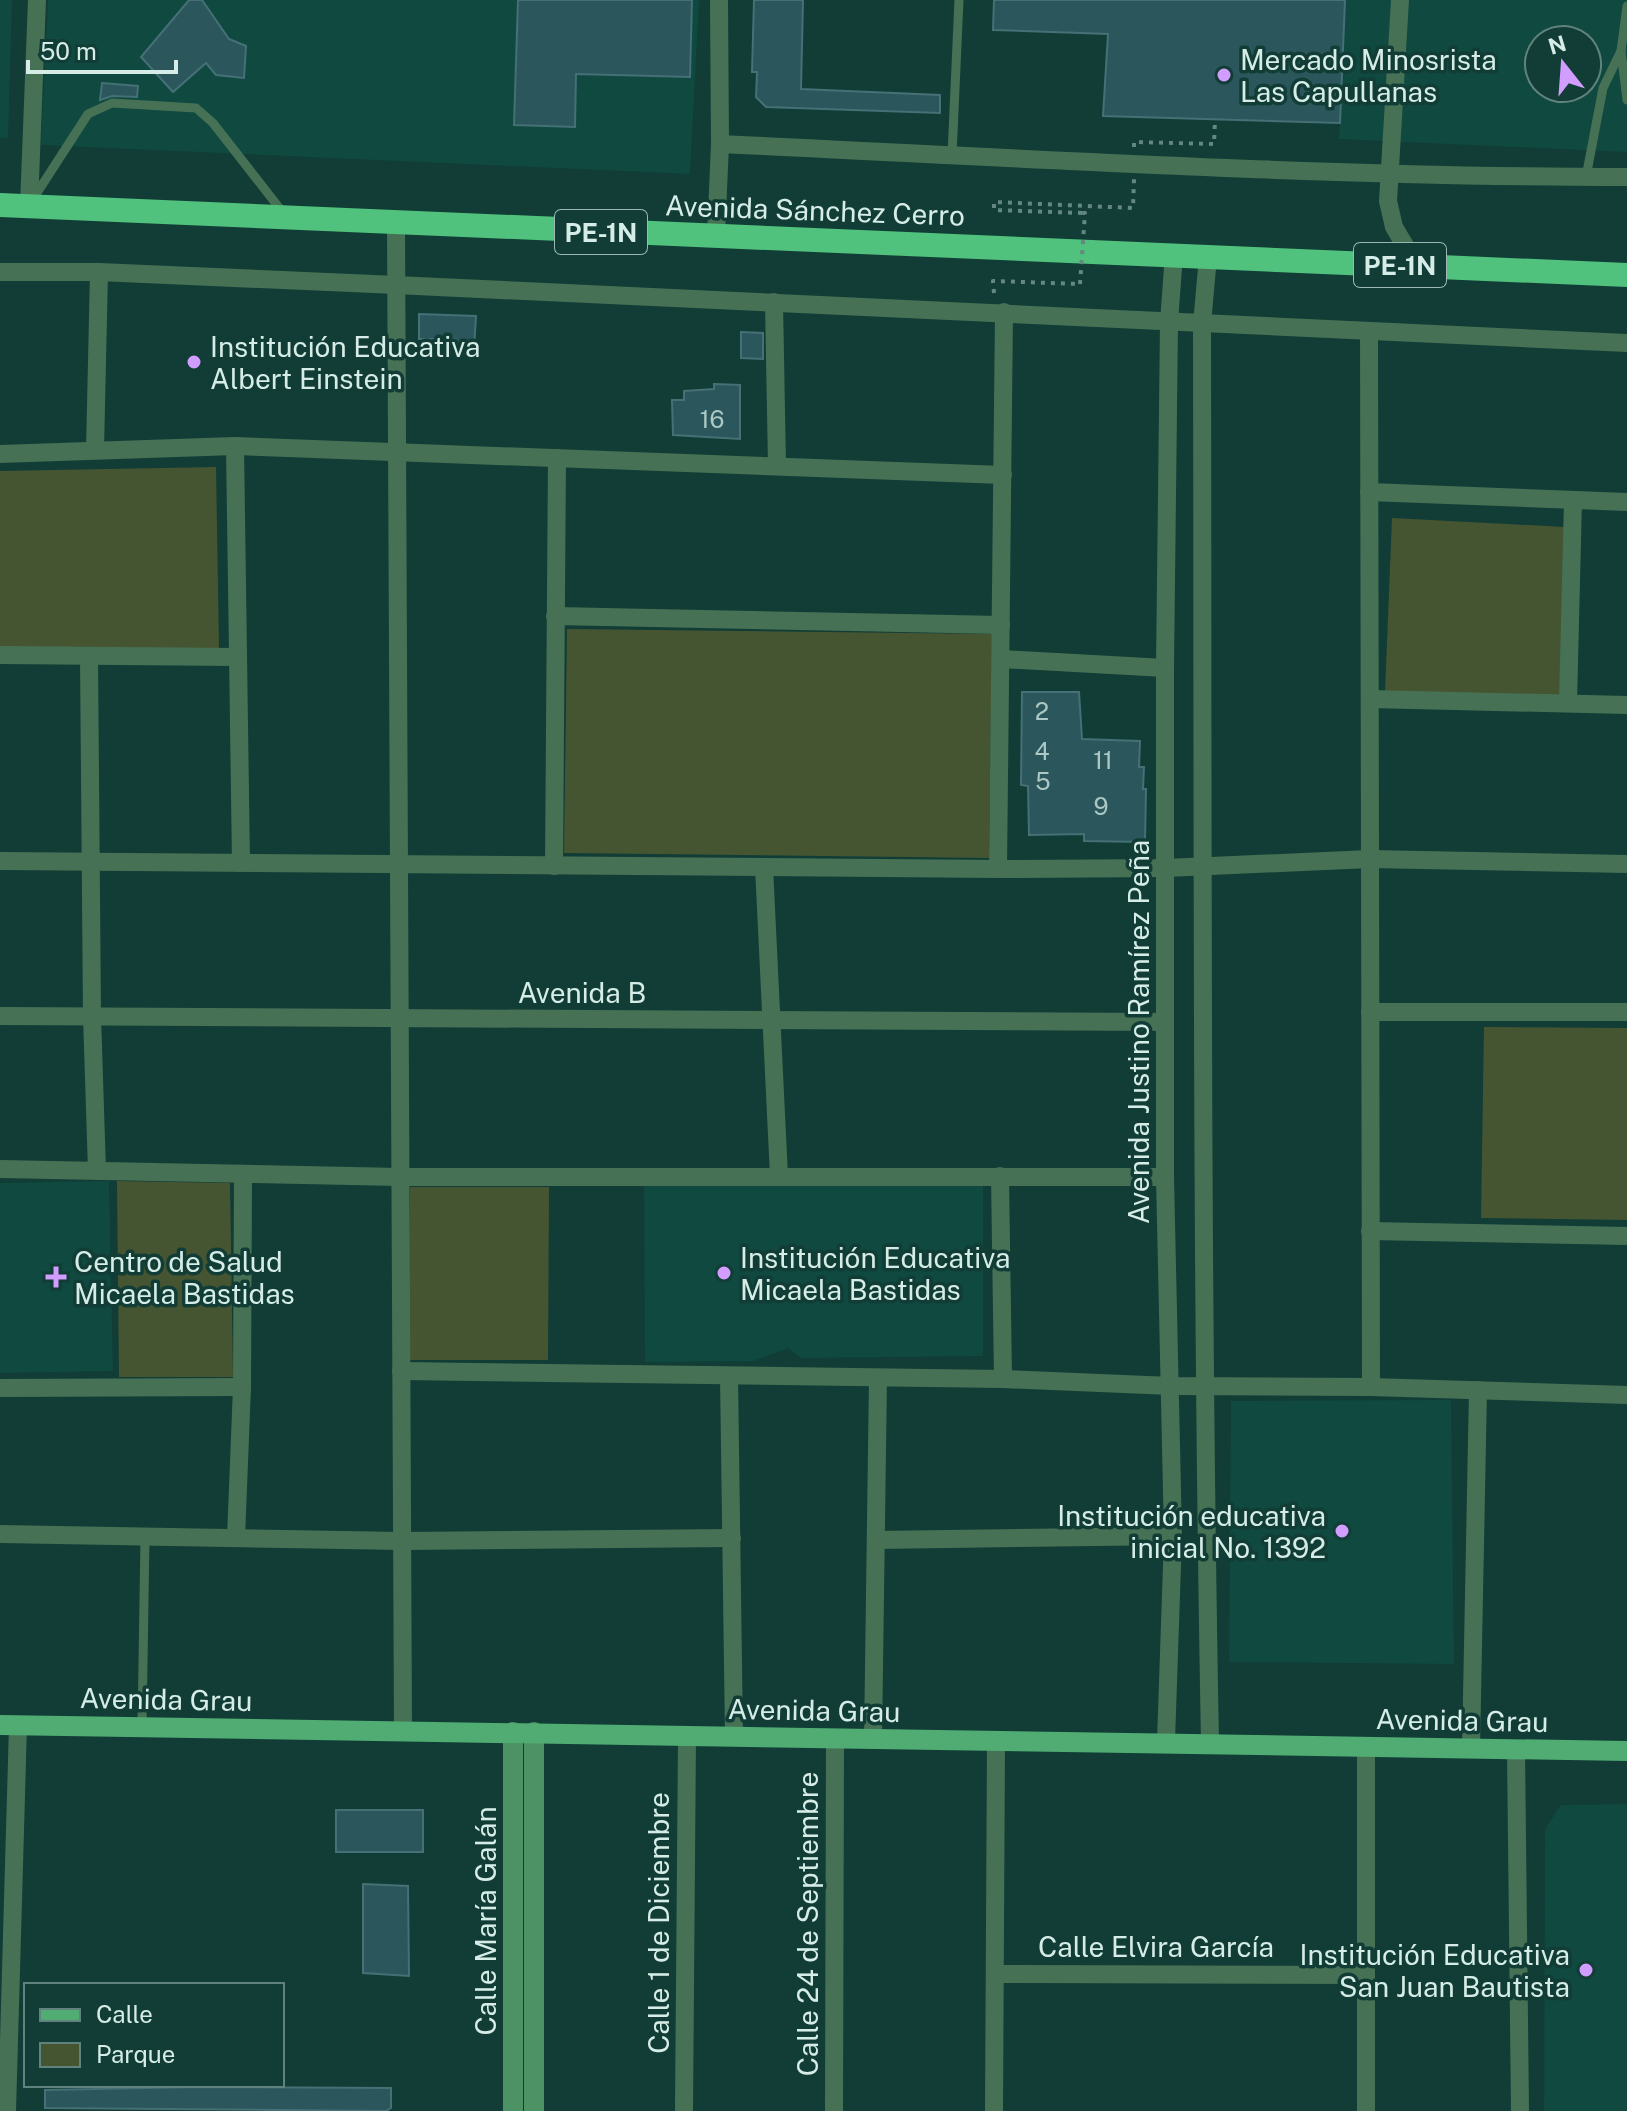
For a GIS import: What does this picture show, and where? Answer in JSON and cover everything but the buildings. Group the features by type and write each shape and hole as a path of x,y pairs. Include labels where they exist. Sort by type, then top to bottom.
{"highway":[{"name":"Avenida Sánchez Cerro","path":"0,205 288,220 1627,275"}],"main road":[{"name":"Avenida Grau","path":"9,1725 1166,1741 1627,1751"}],"street":[{"path":"29,206 37,0"},
{"path":"716,236 720,144 719,0"},
{"path":"1400,0 1388,201 1394,227 1417,266"},
{"path":"720,144 1134,166 1627,177"},
{"path":"396,224 403,1731"},
{"name":"Avenida Justino Ramírez Peña","path":"1166,1741 1173,1536 1165,1177 1165,668 1169,322 1174,254"},
{"path":"1208,257 1202,324 1201,867 1203,1386 1210,1742"},
{"path":"0,272 99,272 774,302 1005,302 1169,322 1627,343"},
{"path":"95,450 99,272"},
{"path":"774,302 777,466"},
{"path":"998,869 1005,302"},
{"path":"1369,331 1371,1387"},
{"path":"235,446 241,863"},
{"path":"0,454 235,446 1003,475"},
{"path":"554,866 557,458"},
{"path":"1369,492 1627,502"},
{"path":"1568,703 1573,500"},
{"path":"555,616 1001,625"},
{"path":"0,655 238,657"},
{"path":"89,656 92,1016 97,1171"},
{"path":"1001,659 1165,668"},
{"path":"1370,699 1627,705"},
{"path":"0,861 998,869 1166,868 1370,859 1627,864"},
{"path":"764,867 774,1021 779,1176"},
{"path":"1370,1012 1627,1012"},
{"name":"Avenida B","path":"0,1016 1164,1022"},
{"path":"0,1169 400,1177 1165,1177"},
{"path":"236,1538 242,1387 243,1174"},
{"path":"1000,1176 1003,1379"},
{"path":"1370,1231 1627,1236"},
{"path":"401,1371 1003,1379 1171,1386 1371,1387 1627,1395"},
{"path":"729,1376 734,1736"},
{"path":"873,1739 878,1378"},
{"path":"0,1388 242,1387"},
{"path":"1471,1748 1478,1390"},
{"path":"0,1534 402,1541 732,1538"},
{"path":"876,1540 1173,1536"},
{"path":"7,2111 10,2092 9,1725"},
{"name":"Calle María Galán","path":"513,1732 513,2111"},
{"name":"Calle María Galán","path":"534,1732 534,2111"},
{"name":"Calle 1 de Diciembre","path":"684,2111 687,1736"},
{"name":"Calle 24 de Septiembre","path":"834,2111 835,1738"},
{"path":"994,2111 996,1741"},
{"path":"1366,1746 1366,2111"},
{"path":"1516,1749 1520,2111"},
{"name":"Calle Elvira García","path":"995,1974 1366,1975"}],"lane":[{"path":"952,155 959,0"},
{"path":"1627,6 1621,51 1627,100"},
{"path":"1586,177 1603,88 1621,51"},
{"path":"29,206 88,114 112,103 196,108 213,123 288,220"},
{"path":"142,1726 145,1537"}],"path":[{"path":"1005,302 992,293 993,281 1080,284 1085,213 994,210 994,202 1133,208"}],"shaded area":[{"path":"0,0 12,0 8,138 0,138"},
{"path":"48,0 699,0 690,174 41,145"},
{"path":"1345,0 1627,0 1627,152 1339,139"},
{"name":"Centro de Salud Micaela Bastidas","path":"109,1181 113,1371 0,1373 0,1183"},
{"path":"983,1182 983,1356 801,1358 788,1348 753,1361 645,1362 644,1184"},
{"name":"Institución educativa inicial No. 1392","path":"1451,1400 1454,1664 1229,1662 1231,1401"},
{"name":"Institución Educativa San Juan Bautista","path":"1627,1804 1627,2111 1544,2111 1545,1829 1561,1805"}],"green space":[{"path":"216,467 219,648 0,652 0,471"},
{"path":"1392,518 1565,527 1563,697 1385,692"},
{"path":"567,629 992,634 989,858 564,853"},
{"path":"1484,1027 1627,1028 1627,1220 1481,1218"},
{"path":"117,1181 230,1183 233,1377 119,1377"},
{"path":"410,1187 549,1187 548,1360 409,1360"}],"place":[{"name":"Mercado Minosrista Las Capullanas","path":"1224,75"},
{"name":"Institución Educativa Albert Einstein","path":"194,362"},
{"name":"Institución Educativa Micaela Bastidas","path":"724,1273"},
{"name":"Centro de Salud Micaela Bastidas","path":"56,1277"},
{"name":"Institución educativa inicial No. 1392","path":"1342,1531"},
{"name":"Institución Educativa San Juan Bautista","path":"1586,1970"}]}
